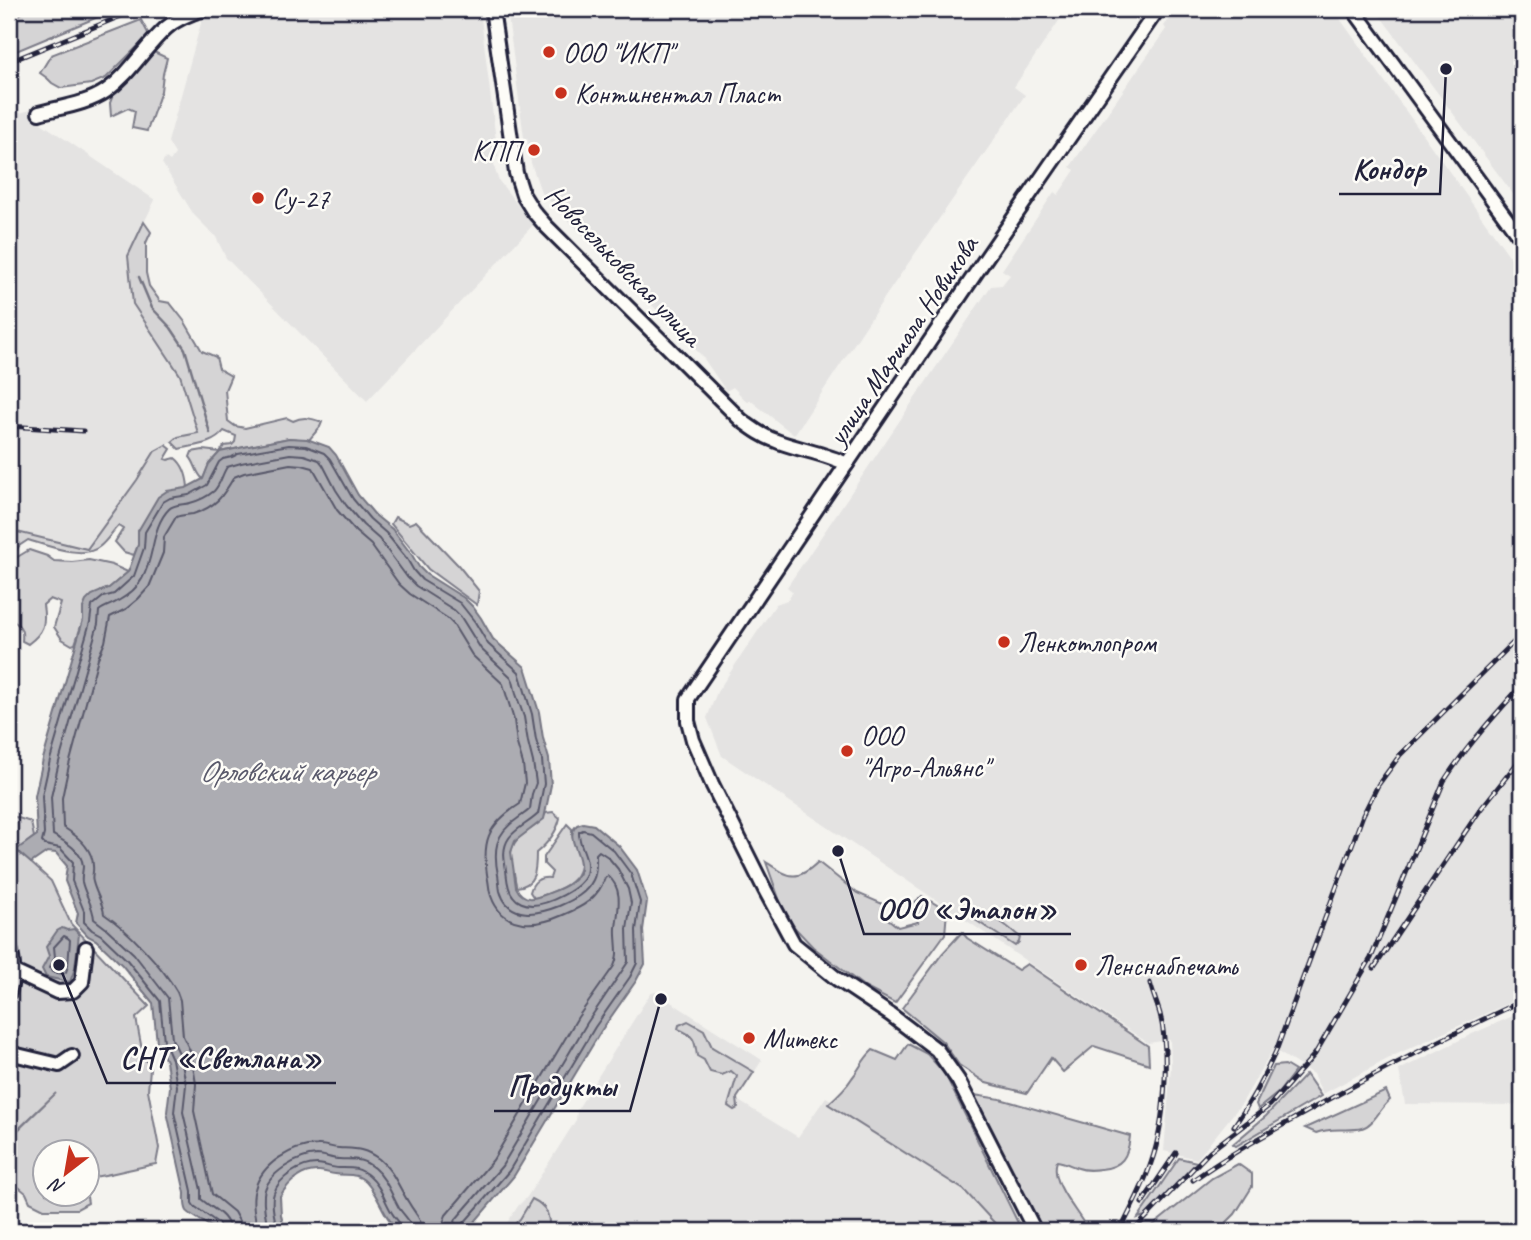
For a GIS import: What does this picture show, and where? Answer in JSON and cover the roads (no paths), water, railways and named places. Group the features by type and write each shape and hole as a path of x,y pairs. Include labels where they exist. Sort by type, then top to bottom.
{"street":[{"path":"39,113 102,93 123,76 167,27 186,15 204,9"},
{"name":"Новосельковская улица","path":"492,9 516,173 523,195 533,211 577,259 741,420 756,432 777,442 847,464"},
{"name":"улица Маршала Новикова","path":"1035,1231 958,1080 937,1050 837,979 794,944 706,771 688,721 688,699 1158,9"},
{"path":"1353,9 1522,240"},
{"path":"9,945 14,972 9,993"},
{"path":"14,972 57,992 73,991 82,982 86,948"},
{"path":"9,1053 59,1065 72,1056"}],"water":[{"name":"Орловский карьер","path":"289,438 307,439 329,447 358,495 375,515 392,529 419,567 464,598 481,618 493,639 525,667 539,712 549,759 551,785 544,819 515,841 511,852 519,892 527,898 536,897 572,881 579,873 580,865 573,832 577,825 583,823 594,825 619,846 637,870 647,901 643,930 645,964 636,981 601,1031 514,1176 467,1231 399,1231 389,1220 366,1182 355,1176 321,1171 302,1175 280,1196 285,1231 217,1231 189,1213 185,1207 185,1193 167,1112 170,1087 166,1061 157,1043 153,1003 122,965 76,923 78,913 65,881 67,866 56,853 47,852 31,863 16,850 37,835 35,796 86,601 92,595 109,588 128,572 138,545 138,531 158,497 167,491 186,488 203,479 209,464 220,452"},
{"path":"62,928 74,929 79,934 75,968 70,982 46,977 42,969 49,956 46,947"}],"waterway":[{"path":"139,277 152,308 171,328 185,349 210,433"}],"railway":[{"path":"9,62 138,9"},
{"path":"9,426 83,431"},
{"path":"1234,1126 1276,1051 1363,815 1378,785 1400,755 1522,634"},
{"path":"1133,1231 1210,1151 1270,1105 1315,1054 1371,958 1444,781 1471,743 1522,685"},
{"path":"1374,968 1480,810 1522,757"},
{"path":"1120,1231 1151,1163 1163,1110 1165,1049 1160,1014 1150,983"},
{"path":"1193,1180 1249,1144 1334,1096 1522,1001"},
{"path":"1142,1203 1176,1153"}],"place":[{"name":"ООО \"ИКП\"","path":"549,52"},
{"name":"Кондор","path":"1446,69"},
{"name":"Континентал Пласт","path":"561,93"},
{"name":"КПП","path":"534,150"},
{"name":"Су-27","path":"258,198"},
{"name":"Ленкотлопром","path":"1004,642"},
{"name":"ООО \"Агро-Альянс\"","path":"847,751"},
{"name":"ООО «Эталон»","path":"838,851"},
{"name":"СНТ «Светлана»","path":"59,965"},
{"name":"Ленснабпечать","path":"1081,965"},
{"name":"Продукты","path":"661,999"},
{"name":"Митекс","path":"749,1038"}]}
